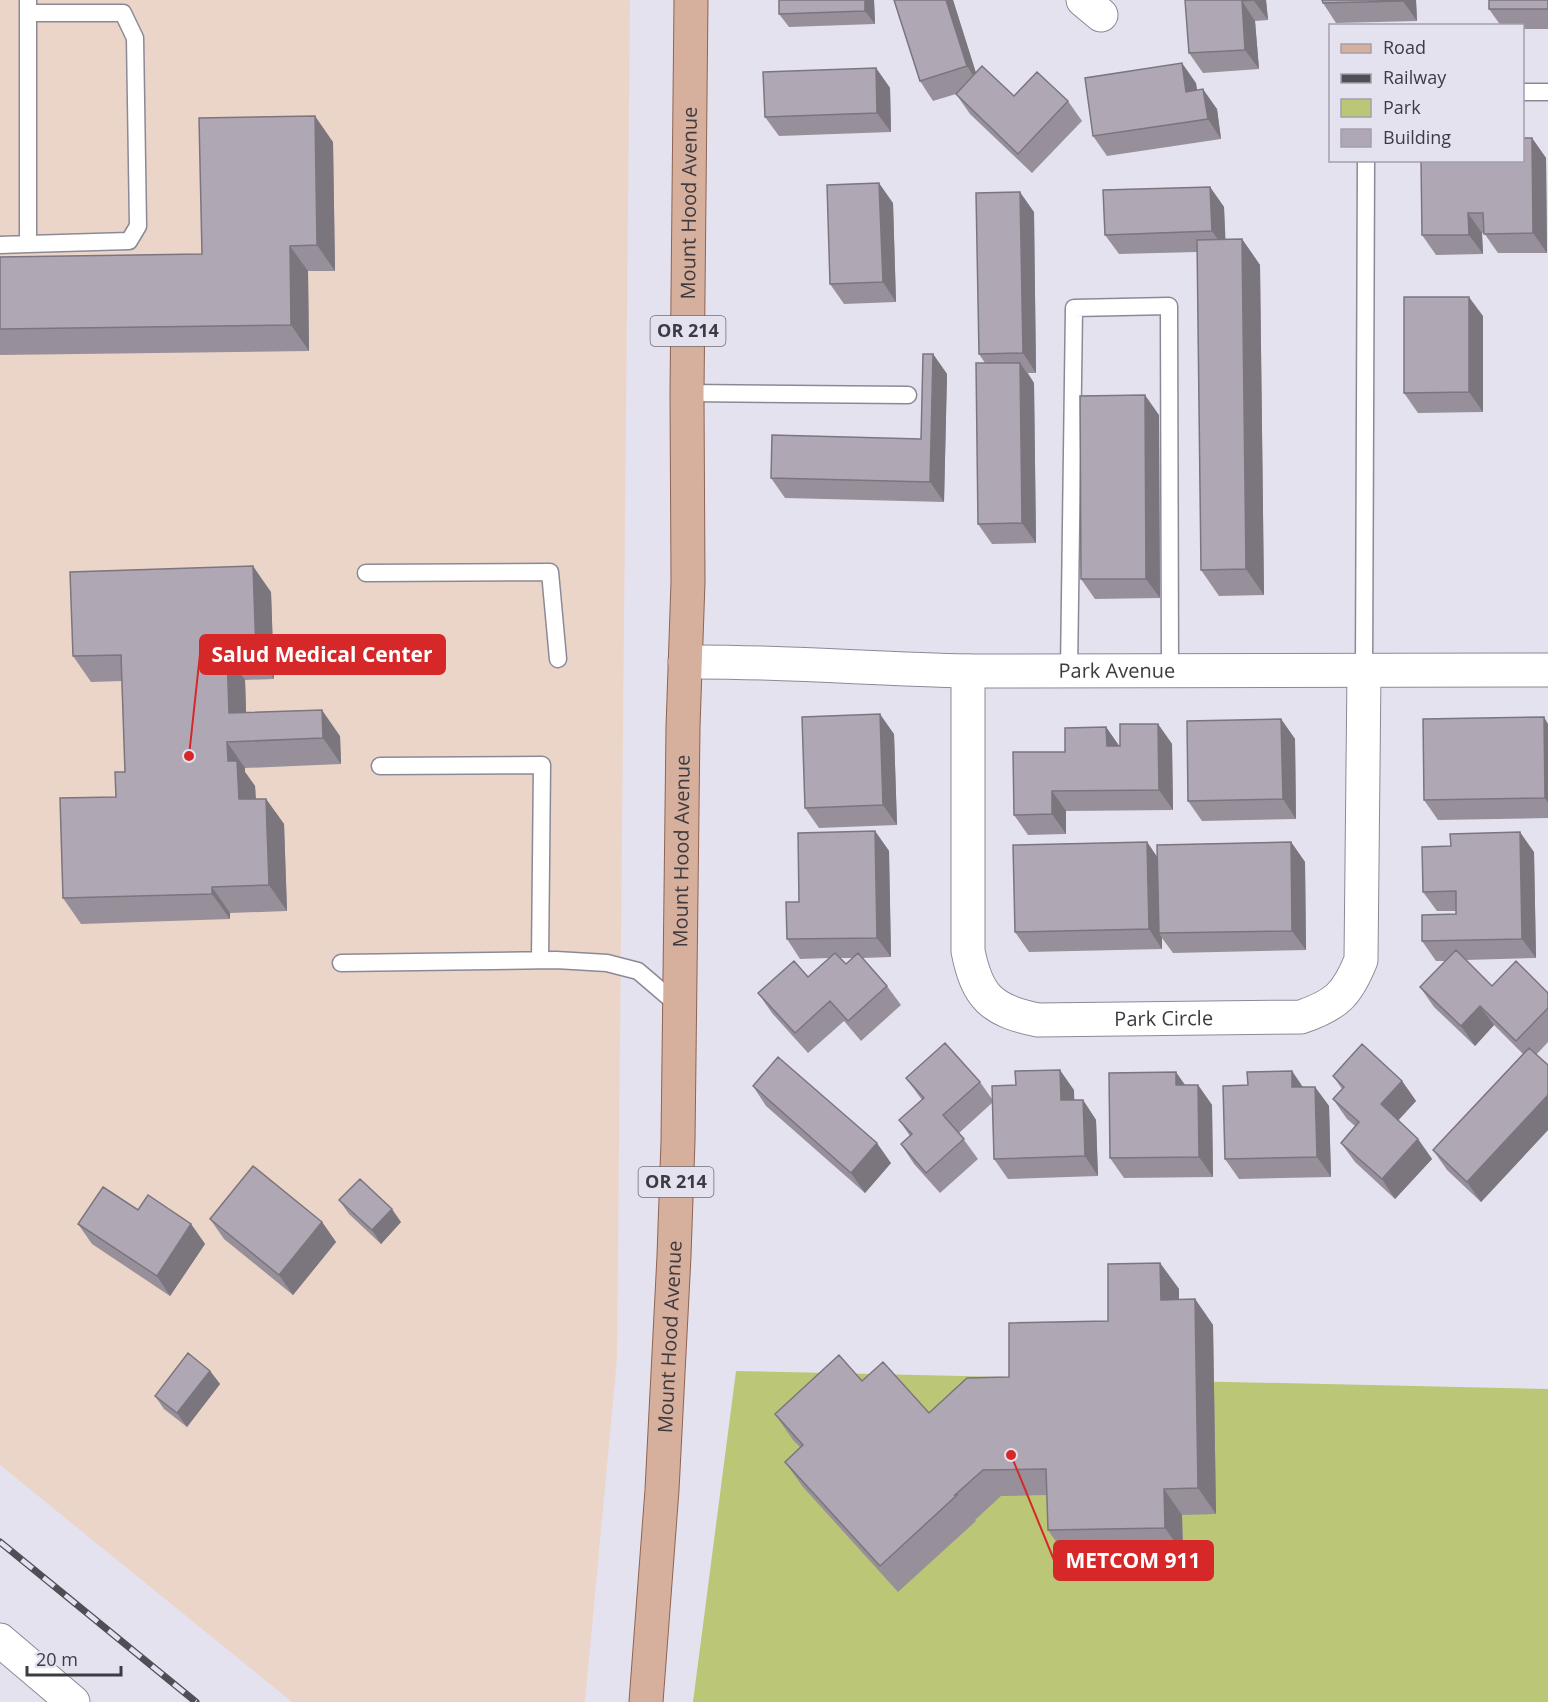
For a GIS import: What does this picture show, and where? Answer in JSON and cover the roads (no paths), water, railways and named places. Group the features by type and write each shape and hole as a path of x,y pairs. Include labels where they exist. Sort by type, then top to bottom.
{"main road":[{"name":"Mount Hood Avenue","path":"646,1702 662,1490 674,1256 688,582 687,393 691,0"}],"street":[{"name":"Park Avenue","path":"685,662 748,661 875,669 968,671 1548,670"},
{"name":"Park Circle","path":"968,671 968,951 973,974 980,989 994,1004 1014,1015 1038,1020 1301,1017 1320,1011 1338,999 1352,983 1361,960 1364,671"},
{"path":"0,1641 73,1702"}],"lane":[{"path":"0,245 129,241 138,226 135,38 123,13 28,7 28,244"},
{"path":"1524,92 1548,92"},
{"path":"1364,671 1366,162"},
{"path":"1069,671 1074,308 1169,306 1170,671"},
{"path":"687,393 908,395"},
{"path":"366,573 550,572 558,659"},
{"path":"380,766 542,765 540,960"},
{"path":"341,963 540,960 608,963 638,971 679,1006"}],"railway":[{"path":"0,1542 196,1702"}],"place":[{"name":"Salud Medical Center","path":"189,756"},
{"name":"METCOM 911","path":"1011,1455"}]}
